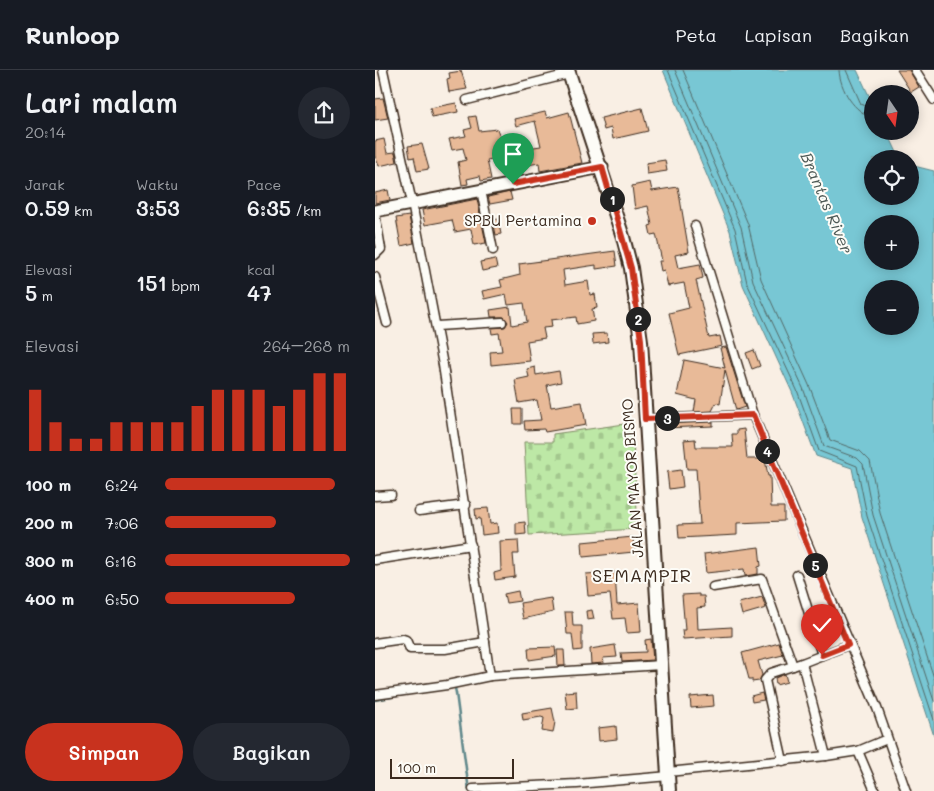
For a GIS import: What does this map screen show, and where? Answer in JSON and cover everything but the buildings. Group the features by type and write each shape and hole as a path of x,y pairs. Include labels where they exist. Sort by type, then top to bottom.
{"main road":[{"name":"JALAN MAYOR BISMO","path":"569,72 602,167 631,268 641,340 669,791"}],"street":[{"path":"383,70 437,326 490,676"},
{"path":"915,70 934,100"},
{"path":"467,100 569,72"},
{"path":"375,255 381,249 375,212 412,203 602,167"},
{"path":"481,190 493,250"},
{"path":"695,226 753,415 848,645 877,708 906,791"},
{"path":"375,277 387,323"},
{"path":"437,326 502,322"},
{"path":"645,419 753,415"},
{"path":"375,496 391,495"},
{"path":"419,511 465,504"},
{"path":"375,560 471,545"},
{"path":"797,575 822,655"},
{"path":"713,587 762,579 793,666"},
{"path":"375,643 403,639 406,640 408,648 413,649 445,648 485,642"},
{"path":"783,761 765,680 771,673 848,645"},
{"path":"802,663 826,756"},
{"path":"375,694 447,685 490,676 661,665"},
{"path":"473,789 577,784 826,756 858,751 887,739"},
{"path":"858,751 875,791"}],"green space":[{"path":"632,423 638,529 529,535 524,442 553,442 553,434"}],"water":[{"name":"Brantas River","path":"663,70 857,70 864,85 864,140 891,140 896,150 864,150 864,205 919,205 919,167 934,171 934,736 862,517 852,468 816,456 792,392 743,285 730,231"}],"waterway":[{"path":"451,687 455,688 456,693 469,791"},
{"path":"375,700 408,694"}],"place":[{"name":"SPBU Pertamina","path":"592,221"}],"district":[{"name":"SEMAMPIR","path":"642,576"}],"route":[{"path":"513,184 602,167 631,268 641,340 645,419 753,415 848,645 822,655"}]}
